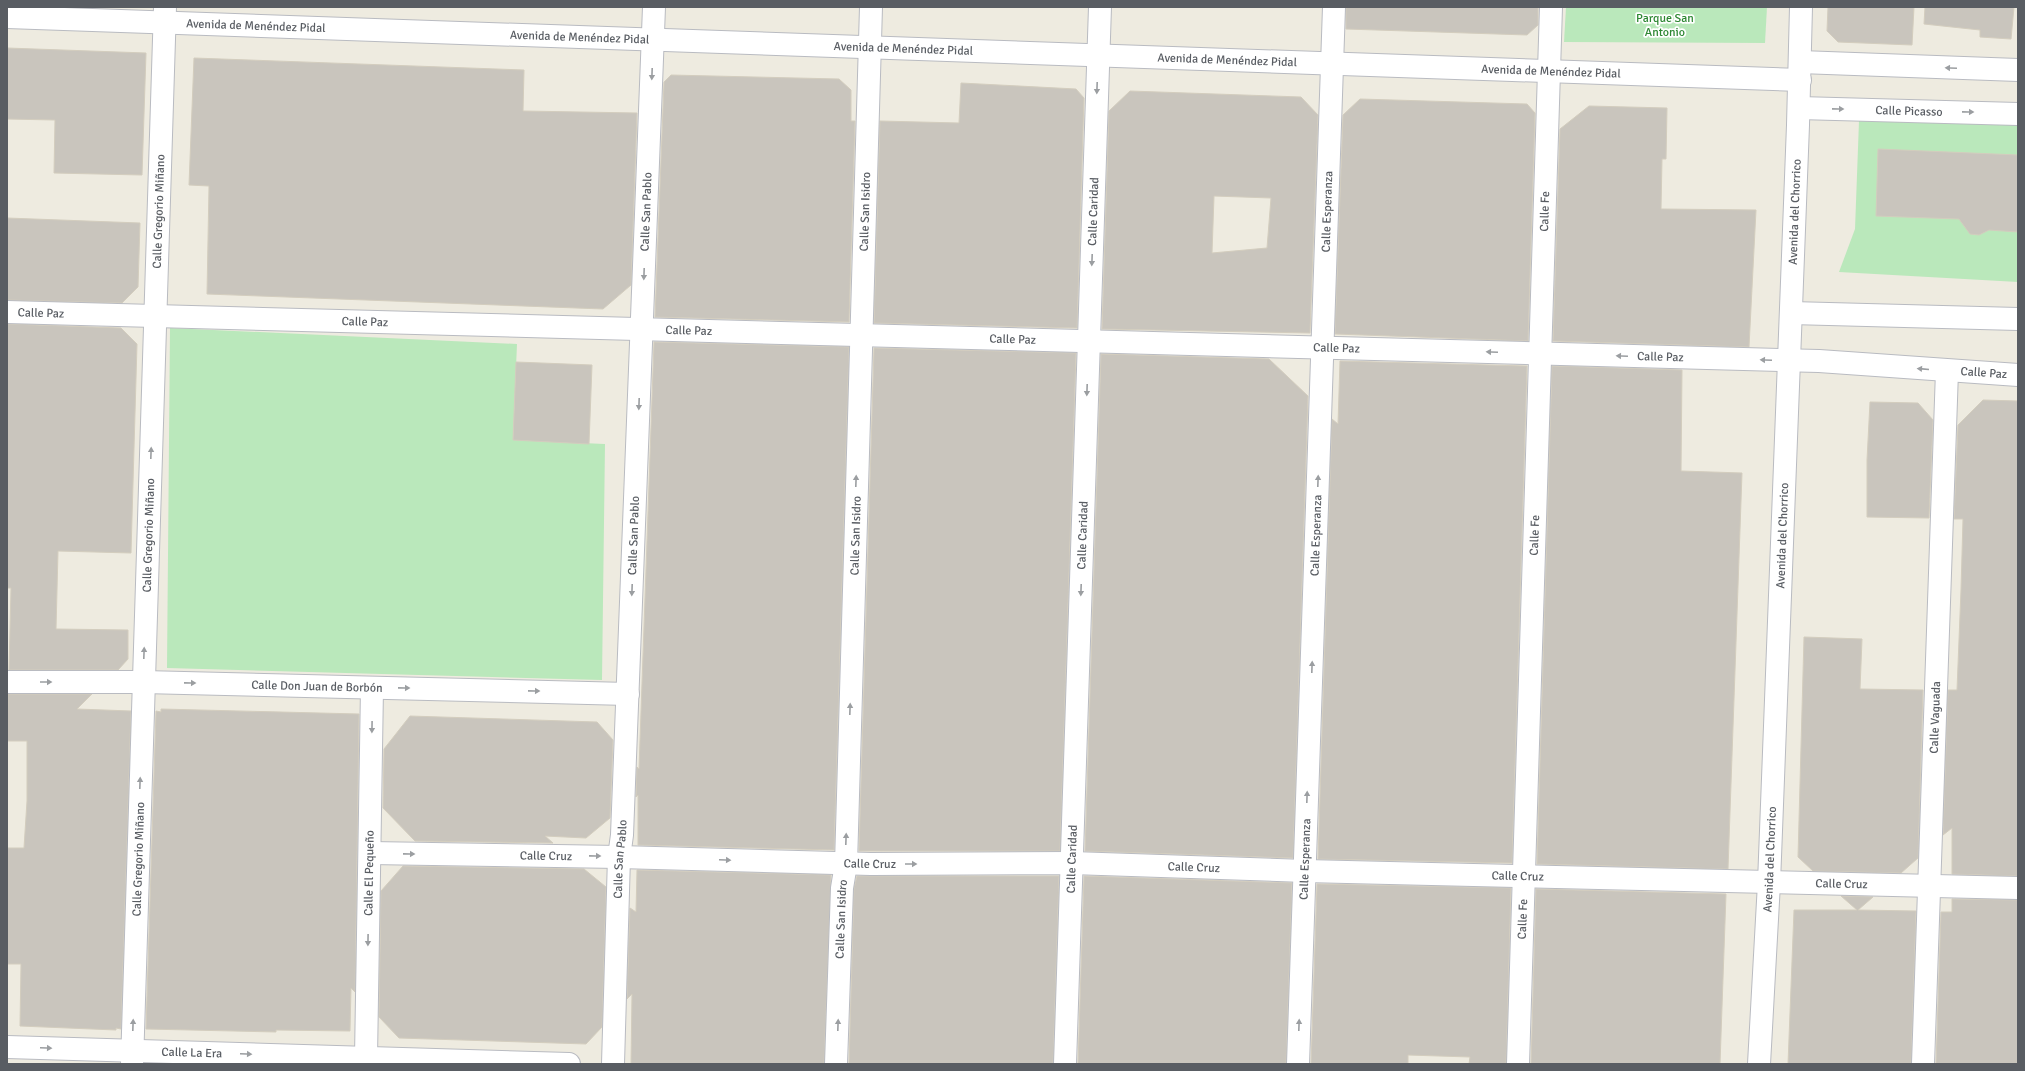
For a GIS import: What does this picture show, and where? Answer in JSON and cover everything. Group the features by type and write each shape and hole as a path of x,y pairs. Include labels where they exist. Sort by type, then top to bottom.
{"street":[{"name":"Calle San Pablo","path":"613,1064 619,857 622,835 628,694 654,7"},
{"name":"Calle San Isidro","path":"836,1064 842,888 846,864 860,335 871,7"},
{"name":"Calle Caridad","path":"1065,1064 1100,7"},
{"name":"Calle Esperanza","path":"1298,1064 1334,7"},
{"name":"Calle Fe","path":"1518,1064 1551,7"},
{"name":"Avenida del Chorrico","path":"1759,1064 1769,883 1799,108 1801,7"},
{"name":"Avenida de Menéndez Pidal","path":"7,17 165,15 653,41 1549,72 1800,71"},
{"name":"Calle Gregorio Miñano","path":"132,1057 165,15"},
{"path":"1800,71 2018,70"},
{"name":"Calle Picasso","path":"1799,108 2018,114"},
{"name":"Calle Paz","path":"7,312 1789,360 2018,375"},
{"path":"1791,313 2018,319"},
{"name":"Calle Vaguada","path":"1923,1064 1947,371"},
{"name":"Calle Don Juan de Borbón","path":"7,682 144,682 628,694"},
{"name":"Calle El Pequeño","path":"366,1058 372,688"},
{"name":"Calle Cruz","path":"370,853 619,857 846,864 1072,863 1305,872 2018,888"},
{"name":"Calle La Era","path":"7,1047 132,1057 366,1058 569,1064"}],"green space":[{"name":"Parque San Antonio","path":"1566,7 1767,7 1765,43 1564,42"},
{"path":"1859,121 2018,125 2018,282 1839,272 1855,229"},
{"path":"170,328 517,344 513,440 605,444 602,680 167,668"}],"building":[{"path":"1346,7 1538,7 1538,25 1527,35 1346,29"},
{"path":"1828,7 1914,7 1912,45 1838,42 1827,31"},
{"path":"1925,7 2014,7 2011,39 1980,37 1980,30 1924,24"},
{"path":"7,48 146,53 142,175 54,173 55,120 7,119"},
{"path":"194,58 524,70 523,111 637,113 631,285 603,309 207,294 209,186 189,185"},
{"path":"671,75 839,79 851,90 851,121 855,121 849,322 655,317 664,82"},
{"path":"961,83 1076,89 1084,98 1077,328 874,323 880,121 959,123"},
{"path":"1130,91 1301,97 1318,115 1310,333 1102,329 1109,111","holes":["1214,196 1271,198 1267,248 1212,253"]},
{"path":"1360,99 1527,104 1535,113 1528,341 1335,334 1343,115"},
{"path":"1589,106 1667,108 1666,159 1662,159 1661,209 1756,210 1749,347 1553,341 1560,129"},
{"path":"1878,149 2018,155 2018,232 1989,230 1979,235 1970,234 1959,219 1876,216"},
{"path":"7,218 140,223 138,287 122,303 7,300"},
{"path":"7,324 121,328 137,344 131,553 58,551 56,629 128,630 128,659 118,670 9,670 11,588 7,588"},
{"path":"654,342 849,347 834,850 638,845 638,795 636,797 637,767 639,769"},
{"path":"874,348 1076,353 1060,851 859,851"},
{"path":"1101,354 1269,359 1308,396 1293,858 1085,851"},
{"path":"1340,361 1527,366 1512,863 1318,859 1332,419 1338,424"},
{"path":"516,362 592,365 589,444 513,440"},
{"path":"1552,366 1682,370 1681,471 1742,473 1728,869 1537,864"},
{"path":"1983,400 2018,401 2018,876 1952,874 1952,828 1943,835 1948,690 1957,690 1961,590 1963,519 1954,519 1958,425"},
{"path":"1870,402 1918,403 1933,420 1929,518 1867,517 1867,460"},
{"path":"1804,637 1862,639 1860,689 1923,690 1918,858 1901,873 1813,871 1798,857"},
{"path":"8,694 92,694 77,709 131,711 121,1029 20,1026 21,964 7,964 7,848 24,848 27,801 27,741 7,741"},
{"path":"161,709 359,714 355,992 351,988 350,1031 276,1030 276,1032 146,1029 156,711 161,712"},
{"path":"410,716 597,722 613,740 610,818 586,838 545,836 553,843 415,841 383,808 384,749"},
{"path":"403,866 584,869 606,887 602,1027 586,1044 399,1038 379,1017 381,891"},
{"path":"637,870 831,875 824,1064 631,1064 632,994 627,999 630,908 636,912"},
{"path":"857,876 1059,876 1053,1064 849,1064 854,889"},
{"path":"1084,876 1292,883 1286,1064 1078,1064"},
{"path":"1317,884 1511,888 1506,1064 1469,1064 1470,1057 1408,1055 1408,1064 1311,1064"},
{"path":"1536,889 1726,894 1720,1064 1531,1064"},
{"path":"1841,896 1873,897 1858,910 1916,911 1911,1064 1788,1064 1794,910 1857,910"},
{"path":"1952,899 2018,900 2018,1064 1936,1064 1941,912 1952,912"}]}
